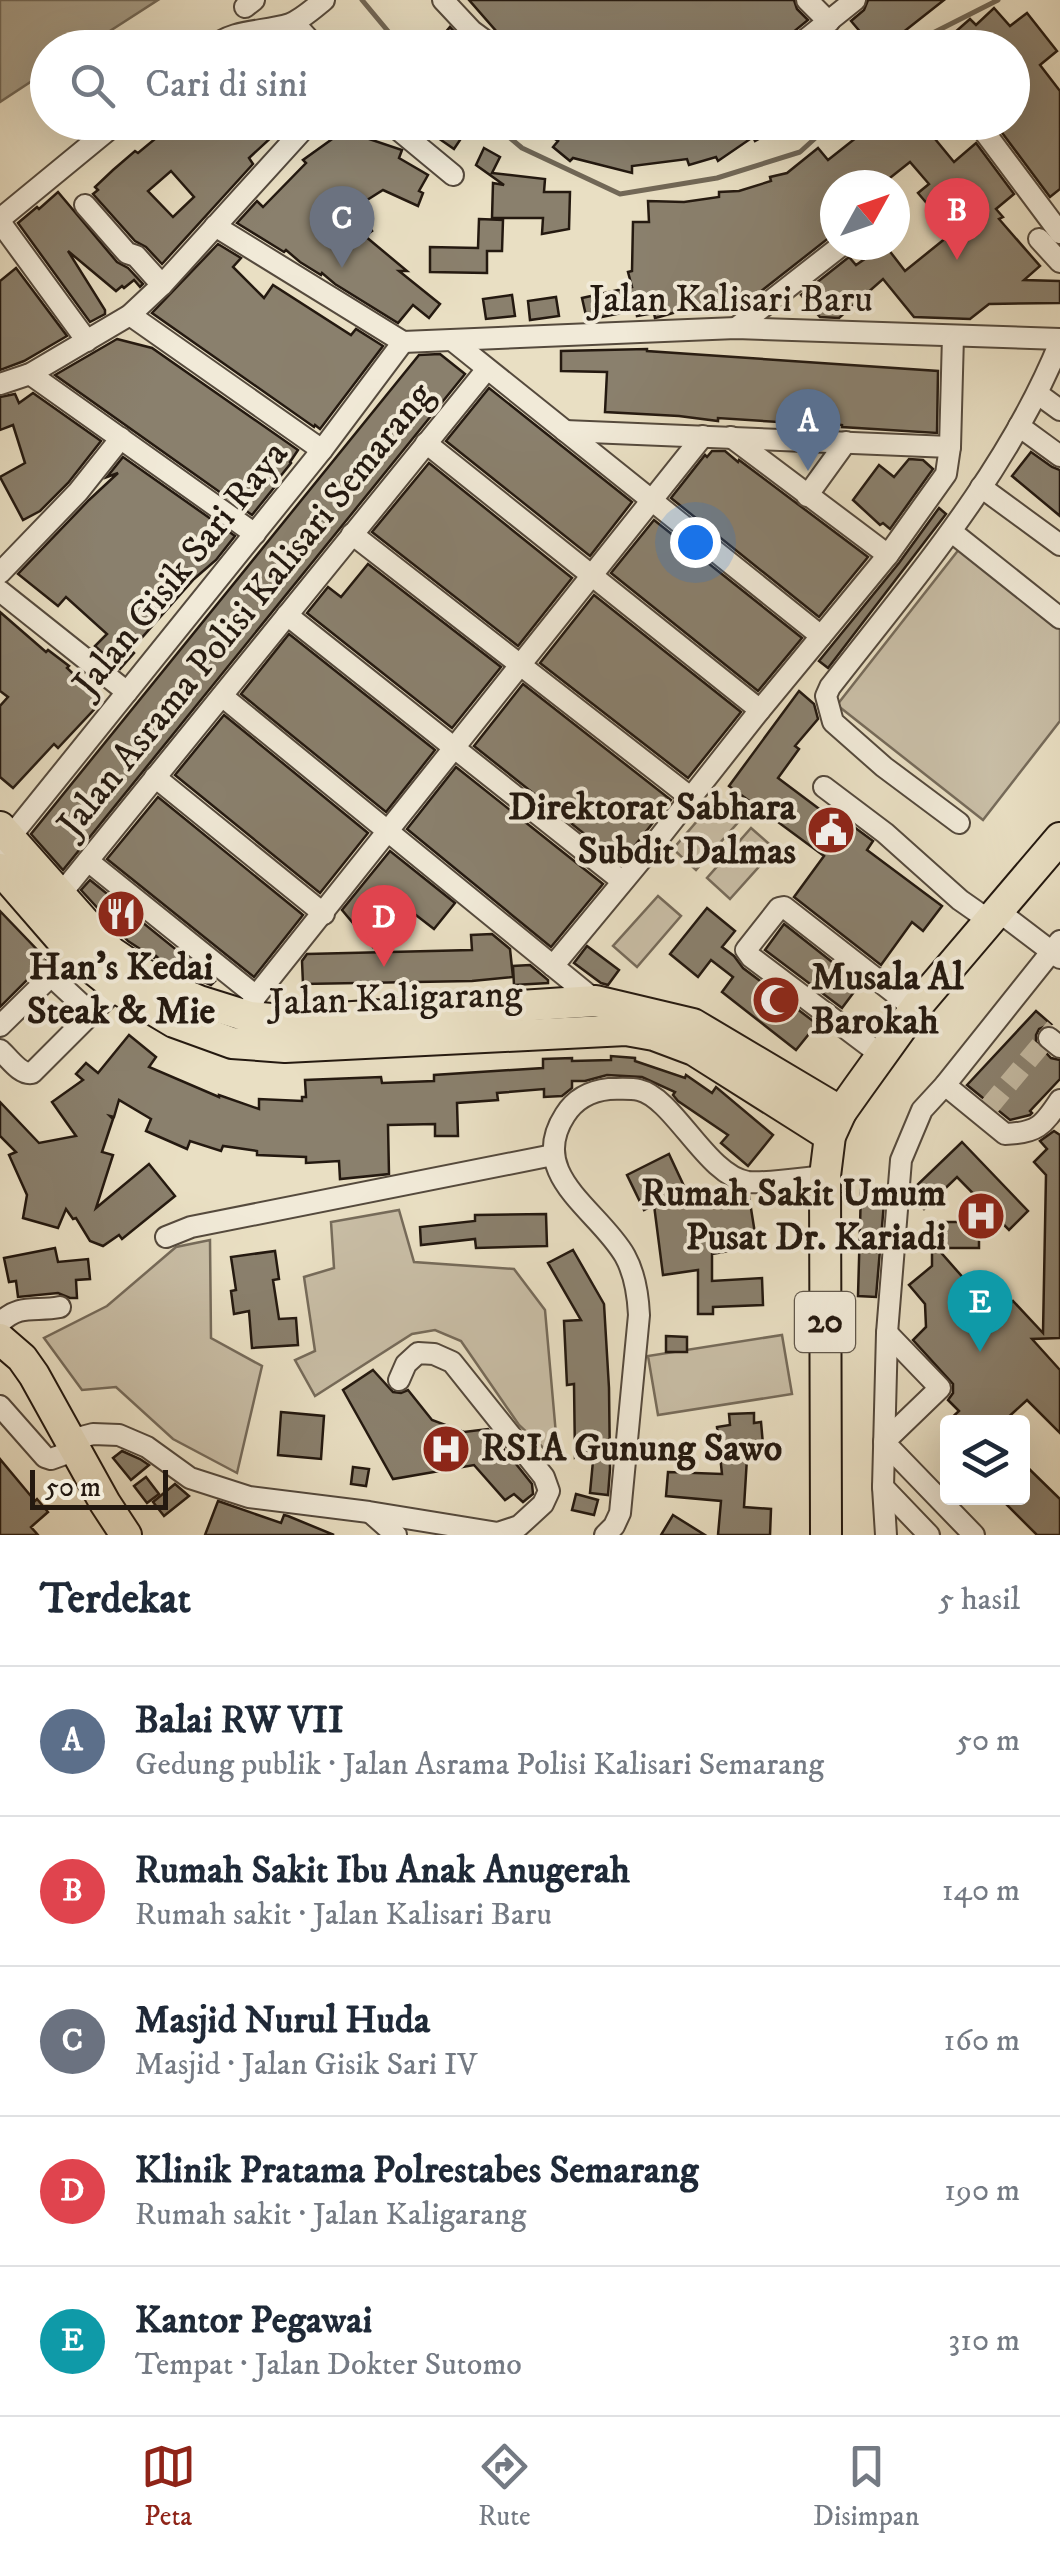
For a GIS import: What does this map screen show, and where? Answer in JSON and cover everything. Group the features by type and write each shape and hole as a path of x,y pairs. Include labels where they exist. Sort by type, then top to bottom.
{"highway":[{"name":"Jalan Kaligarang","path":"3,838 112,952 156,983 198,1001 253,1007 292,1021 626,1030 654,1035 694,1050 836,1124"},
{"name":"20","path":"826,1535 824,1176 836,1124 916,1008 1060,838"},
{"name":"Jalan Kaligarang","path":"0,869 72,952 117,988 174,1022 232,1043 286,1047 408,1026 596,1002 693,1024 836,1124"},
{"path":"0,1339 34,1375 126,1535"}],"street":[{"path":"443,0 471,30"},
{"path":"807,0 830,22"},
{"path":"819,30 855,0"},
{"path":"248,30 309,12"},
{"path":"87,341 0,220 96,140"},
{"path":"0,384 30,374 130,315 293,140"},
{"path":"411,140 453,174"},
{"path":"991,140 1060,232"},
{"path":"85,205 127,253 136,256 162,285"},
{"path":"214,226 403,342"},
{"path":"1038,239 1060,262"},
{"path":"736,328 823,260"},
{"path":"130,315 322,450"},
{"name":"Jalan Kalisari Baru","path":"403,342 736,328 1060,341"},
{"path":"553,966 888,556 946,474 953,336"},
{"path":"959,823 846,735 833,722 826,696 952,532 1020,426 1060,341"},
{"name":"Jalan Gisik Sari Raya","path":"3,838 255,534 403,342"},
{"path":"454,342 821,636"},
{"name":"Jalan Asrama Polisi Kalisari Semarang","path":"60,895 487,368"},
{"path":"30,374 255,534"},
{"path":"1038,394 1060,410"},
{"path":"1020,426 1060,456"},
{"path":"564,430 950,447"},
{"path":"88,861 253,1007 703,436"},
{"path":"731,437 888,556"},
{"path":"0,573 78,492 121,438"},
{"path":"807,496 846,442"},
{"path":"426,443 760,710"},
{"path":"981,487 1060,545"},
{"path":"952,532 1060,618"},
{"path":"352,534 690,797"},
{"path":"0,590 127,692"},
{"path":"287,615 622,881"},
{"path":"222,696 596,1002"},
{"path":"155,777 324,914"},
{"path":"824,787 885,833 960,900 1058,951 922,1110 901,1160 887,1334 883,1487 886,1535"},
{"path":"991,917 1060,828"},
{"path":"881,1055 750,957 746,950 784,906 916,1008"},
{"path":"0,1026 72,952"},
{"path":"52,976 93,1015"},
{"path":"0,1050 26,1074 32,1073 117,988"},
{"path":"945,1085 986,1112 1005,1134 1028,1132 1044,1124 1060,1100"},
{"path":"605,1535 620,1513 640,1315 637,1288 624,1256 600,1223 568,1191 553,1155 555,1130 570,1108 593,1090 642,1090 656,1098 721,1168 746,1182 824,1176"},
{"path":"166,1237 191,1228 553,1155"},
{"path":"0,1323 10,1312 60,1307"},
{"path":"884,1442 940,1388 887,1334"},
{"path":"0,1406 45,1457 51,1459 93,1434 119,1435 147,1447 190,1478 249,1497 498,1533 519,1526 543,1504 550,1490 544,1477 452,1362 434,1354 418,1353 406,1364 399,1380"},
{"path":"884,1442 974,1535"},
{"path":"883,1487 930,1535"},
{"path":"369,1512 396,1535"}],"shaded area":[{"path":"0,0 158,0 111,30 30,30 30,82 0,102"},
{"path":"960,548 1060,626 1060,721 983,820 837,705"},
{"path":"717,798 741,819 696,870 673,849"},
{"path":"751,828 775,849 730,899 707,878"},
{"path":"658,896 681,916 637,967 613,946"},
{"path":"399,1210 414,1262 514,1269 545,1310 557,1446 552,1456 519,1425 461,1341 435,1330 412,1334 315,1396 295,1360 315,1351 304,1277 334,1268 331,1222"},
{"path":"210,1240 211,1338 262,1366 237,1473 173,1439 116,1387 82,1390 44,1338 107,1306 176,1247"},
{"path":"782,1335 792,1394 658,1415 648,1356"}],"building":[{"path":"469,0 794,0 808,20 796,30 495,30"},
{"path":"868,0 944,0 906,30 859,30 851,21 864,10"},
{"path":"994,8 1010,26 1027,13 1057,51 1040,65 1060,91 1060,189 1050,197 1007,140 1030,140 1030,30 957,30 970,19 976,25"},
{"path":"154,140 268,140 249,158 253,164 162,264 135,241 93,194 113,170 135,151 138,153","holes":["171,171 194,197 173,217 148,191"]},
{"path":"331,140 372,140 402,150 399,158 428,175 419,191 423,193 418,206 383,190 356,207 372,231 365,236 407,271 399,271 440,304 429,318 413,305 398,323 237,223 257,201 263,207 306,163 303,160"},
{"path":"441,140 460,140 454,149"},
{"path":"749,140 718,161 716,157 689,165 687,159 632,166 632,173 573,158 570,161 553,147 558,141"},
{"path":"853,140 936,140 954,162 976,143 1014,194 996,209 1003,217 999,219 1040,266 1024,280 1060,281 1060,303 989,304 970,319 914,317 883,279 839,318 820,317 801,295 845,260 856,265 863,260 897,260 905,271 952,233 918,193 929,184 910,162 900,170 820,170 820,245 746,303 739,294 655,318 654,313 637,316 636,310 587,320 582,298 632,287 628,272 632,271 633,222 649,222 648,201 684,202 739,191 787,173 818,148 828,160"},
{"path":"484,148 500,157 492,173 545,179 544,192 570,192 569,229 542,234 543,218 492,218 493,183 504,185 476,165"},
{"path":"58,192 117,262 143,284 140,287 134,280 116,291 68,251 105,310 105,314 90,322 18,223"},
{"path":"479,219 503,220 502,251 487,251 487,273 430,272 430,247 478,248"},
{"path":"218,244 241,258 233,267 264,298 273,285 351,335 356,329 383,346 320,429 152,313"},
{"path":"16,268 67,336 0,370 0,281"},
{"path":"512,295 515,316 486,319 483,299"},
{"path":"556,297 559,316 530,320 528,301"},
{"path":"117,339 152,348 298,450 252,515 55,375"},
{"path":"647,349 938,371 937,433 842,427 802,420 718,421 605,412 607,372 561,371 561,351"},
{"path":"440,354 465,374 63,870 31,834 419,355"},
{"path":"489,388 632,502 590,556 446,441"},
{"path":"33,393 101,441 68,483 40,511 23,520 0,477 25,463 13,425 0,430 0,397 15,394 19,403"},
{"path":"712,451 725,451 739,460 868,557 819,617 671,498"},
{"path":"1031,452 1060,470 1060,516 1012,476"},
{"path":"123,457 235,536 131,650 134,653 120,669 95,646 107,634 66,597 58,606 18,574 118,473 107,477"},
{"path":"909,459 923,460 933,469 890,529 880,525 853,500 879,465 894,477"},
{"path":"429,463 572,578 518,646 372,532"},
{"path":"939,508 946,514 828,668 819,661"},
{"path":"654,520 802,638 758,691 611,573"},
{"path":"368,564 501,667 452,728 307,613 328,587 341,597"},
{"path":"594,595 741,712 688,778 540,663"},
{"path":"0,612 46,652 69,666 102,701 13,788 0,777 0,706 8,697 0,691"},
{"path":"289,634 435,750 386,812 241,694"},
{"path":"523,684 671,800 621,863 474,746"},
{"path":"799,691 814,704 818,719 795,746 799,749 778,778 842,826 846,821 873,841 867,850 942,906 923,931 912,922 881,965 794,897 824,856 729,786"},
{"path":"224,715 368,833 320,893 175,775"},
{"path":"456,767 603,884 551,947 407,829"},
{"path":"158,797 303,915 254,977 107,859"},
{"path":"390,851 455,903 434,929 412,912 373,947 342,910"},
{"path":"90,880 215,981 211,985 168,967 128,941 81,890"},
{"path":"707,908 735,931 722,947 743,968 817,1024 796,1050 722,992 733,977 711,960 698,977 670,954"},
{"path":"0,911 47,960 0,1007"},
{"path":"784,924 860,984 842,1008 765,950"},
{"path":"492,934 510,949 513,977 303,984 302,961 307,954 472,950 471,935"},
{"path":"587,946 619,970 608,985 574,963"},
{"path":"530,965 548,983 514,985 513,966"},
{"path":"1036,1011 1051,1024 1039,1029 1036,1042 1051,1058 1060,1060 1060,1079 1030,1115 1010,1120 967,1085"},
{"path":"129,1035 156,1057 149,1067 219,1097 259,1109 259,1099 302,1101 306,1097 305,1080 381,1077 382,1083 434,1081 434,1075 543,1068 543,1059 635,1058 685,1078 686,1075 712,1093 716,1087 773,1135 748,1166 721,1143 728,1135 678,1101 675,1092 642,1077 607,1075 572,1081 572,1088 562,1096 544,1097 544,1089 497,1093 498,1100 457,1103 458,1136 435,1136 435,1124 388,1125 389,1174 340,1179 339,1161 306,1163 306,1157 257,1155 257,1151 223,1146 221,1151 190,1141 187,1149 146,1131 151,1119 119,1100 114,1117 110,1116 113,1119 102,1152 113,1155 96,1208 149,1164 175,1196 122,1239 119,1235 103,1246 90,1241 66,1209 58,1228 23,1218 27,1195 9,1155 16,1152 0,1136 0,1102 39,1143 76,1136 52,1102 83,1080 76,1074 86,1063 98,1073"},
{"path":"1054,1131 1060,1135 1060,1338 1032,1339 1060,1370 1060,1433 1027,1400 1011,1415 955,1415 959,1411 948,1400 953,1384 913,1340 926,1327 925,1304 909,1285 932,1266 932,1222 979,1222 979,1248 937,1248 966,1281 984,1329 1013,1301 1043,1333 1046,1175 1034,1162 1047,1149 1040,1141"},
{"path":"962,1142 1028,1211 1009,1230 957,1177 924,1209 912,1196 912,1190"},
{"path":"669,1154 691,1201 738,1193 749,1196 757,1246 712,1254 712,1281 762,1278 763,1305 713,1307 713,1314 698,1314 698,1270 663,1275 654,1205 644,1210 627,1175"},
{"path":"861,1190 885,1191 876,1297 858,1296"},
{"path":"546,1214 547,1246 476,1248 475,1239 421,1245 420,1227 475,1221 475,1215"},
{"path":"55,1248 58,1262 88,1259 90,1279 76,1280 77,1298 58,1293 18,1297 16,1281 9,1282 4,1258"},
{"path":"573,1250 604,1304 609,1388 608,1495 590,1493 593,1461 584,1461 589,1444 575,1457 574,1384 567,1385 564,1321 581,1320 548,1263"},
{"path":"275,1251 279,1279 273,1280 279,1319 296,1318 298,1345 252,1348 249,1311 234,1314 231,1291 236,1290 231,1257"},
{"path":"666,1336 687,1337 687,1352 666,1352"},
{"name":"RSIA Gunung Sawo","path":"373,1370 393,1392 408,1390 432,1420 464,1432 488,1429 532,1484 533,1494 523,1502 514,1494 505,1500 474,1465 393,1479 343,1390"},
{"path":"281,1412 324,1416 321,1459 278,1455"},
{"path":"754,1413 754,1423 761,1422 764,1456 747,1458 744,1507 771,1509 770,1535 718,1535 721,1501 666,1496 668,1472 722,1474 717,1427 730,1425 729,1414"},
{"path":"122,1451 149,1465 131,1480 113,1458"},
{"path":"0,1459 48,1512 31,1527 38,1535 0,1535"},
{"path":"353,1467 369,1469 366,1486 351,1484"},
{"path":"1030,1470 1060,1499 1060,1535 1037,1535 1007,1505 1030,1505"},
{"path":"146,1477 159,1494 147,1503 134,1486"},
{"path":"175,1484 189,1496 164,1516 153,1502"},
{"path":"576,1494 598,1500 594,1515 572,1510"},
{"path":"218,1501 281,1523 284,1515 288,1516 334,1535 205,1535"},
{"path":"673,1515 705,1535 661,1535"}],"waterway":[{"path":"362,0 387,30"},
{"path":"939,30 998,0"},
{"path":"512,140 620,194 717,178 800,152 813,140"}],"tunnel":[{"path":"989,1107 1055,1028"}],"place":[{"name":"Rumah Sakit Ibu Anak Anugerah","path":"957,260"},
{"name":"Masjid Nurul Huda","path":"342,268"},
{"name":"Balai RW VII","path":"808,471"},
{"name":"Direktorat Sabhara Subdit Dalmas","path":"831,830"},
{"name":"Han's Kedai Steak & Mie","path":"121,914"},
{"name":"Klinik Pratama Polrestabes Semarang","path":"384,967"},
{"name":"Musala Al Barokah","path":"776,1000"},
{"name":"Rumah Sakit Umum Pusat Dr. Kariadi","path":"981,1216"},
{"name":"Kantor Pegawai","path":"980,1352"},
{"name":"RSIA Gunung Sawo","path":"446,1449"}]}
